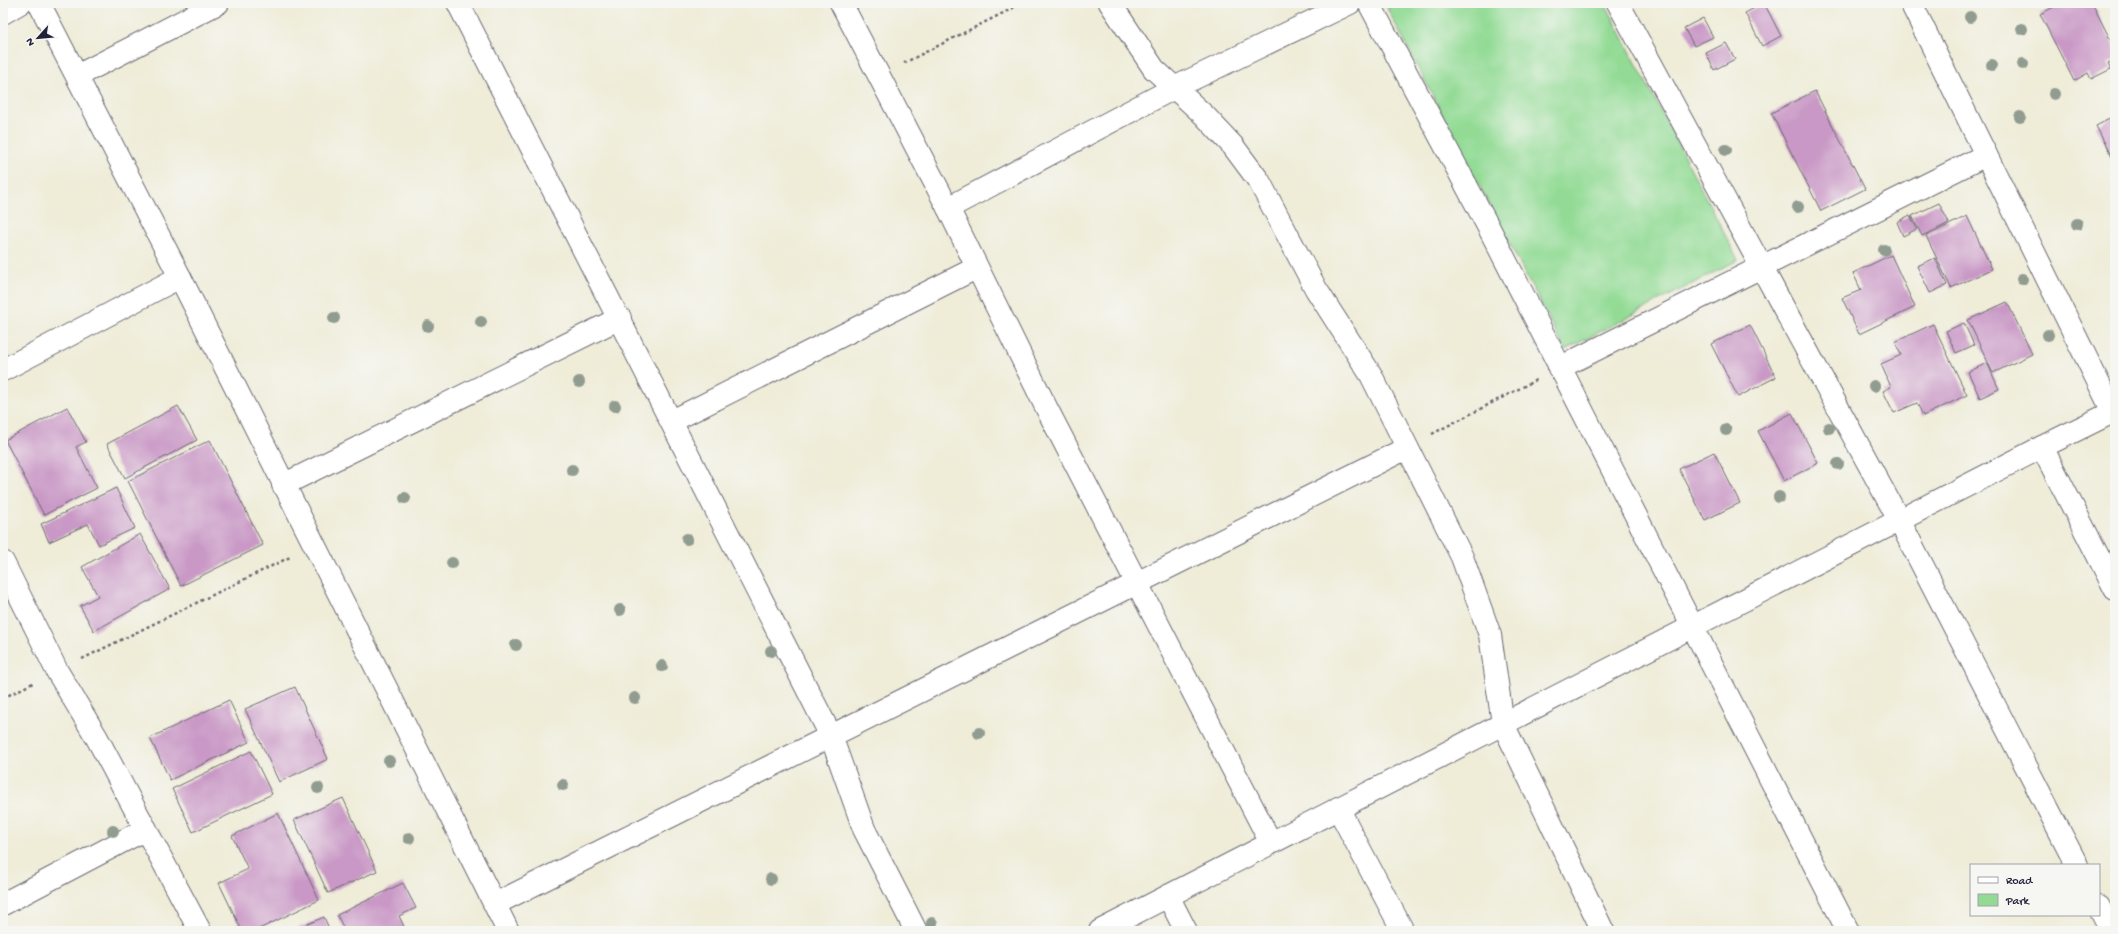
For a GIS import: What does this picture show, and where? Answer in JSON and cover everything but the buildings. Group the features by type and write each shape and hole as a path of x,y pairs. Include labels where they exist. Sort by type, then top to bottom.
{"street":[{"path":"3,13 20,3"},
{"path":"39,3 180,277 508,931"},
{"path":"77,76 218,3"},
{"path":"458,3 620,318 831,736 864,829 916,931"},
{"path":"840,3 948,208 976,268 1046,407 1271,843"},
{"path":"1110,3 1154,69 1205,116 1234,146 1259,181 1316,288 1371,375 1462,557 1490,635 1503,724 1603,931"},
{"path":"948,208 1174,88 1350,3"},
{"path":"1369,3 1490,230 1559,368 1848,931"},
{"path":"1618,3 1760,267 1899,520 2076,864"},
{"path":"1100,931 1899,520 2114,412 1911,3"},
{"path":"1559,368 1986,155"},
{"path":"672,422 976,268"},
{"path":"3,370 180,277"},
{"path":"283,485 620,318"},
{"path":"2042,447 2115,589"},
{"path":"495,904 1137,581 1407,448"},
{"path":"3,562 57,671 146,829 200,931"},
{"path":"1338,808 1403,931"},
{"path":"3,904 146,829"},
{"path":"1168,896 1186,931"},
{"path":"2100,910 2111,931"}],"path":[{"path":"878,76 1023,3"},
{"path":"1407,448 1559,368"},
{"path":"3,698 314,545"}],"green space":[{"path":"1397,3 1605,3 1738,260 1565,350 1387,8"}]}
